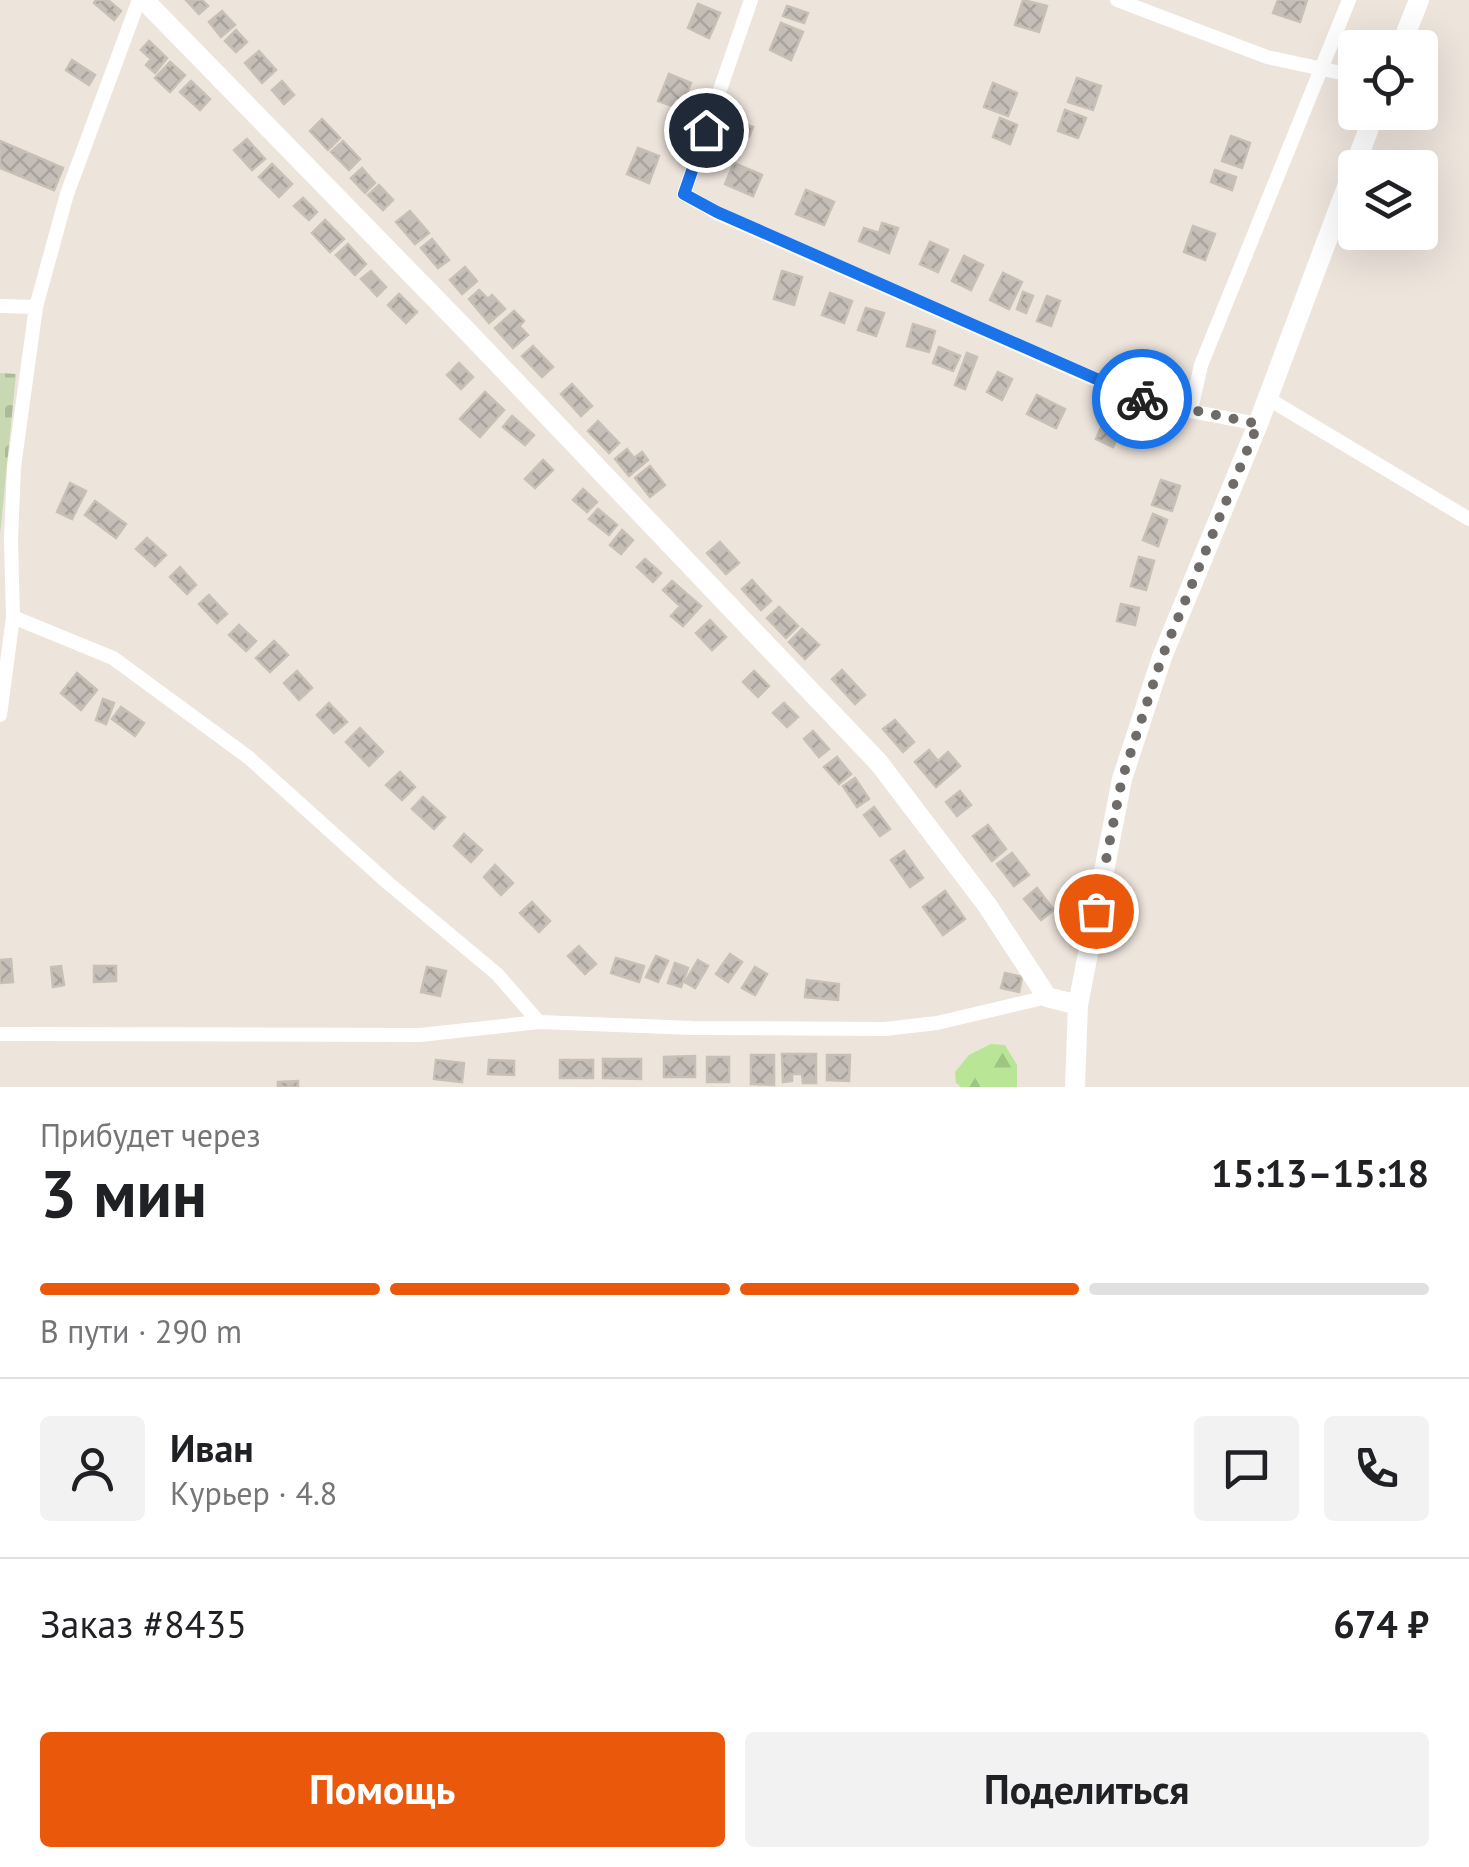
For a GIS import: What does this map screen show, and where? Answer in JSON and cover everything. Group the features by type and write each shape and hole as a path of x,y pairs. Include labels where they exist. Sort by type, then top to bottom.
{"street":[{"path":"0,714 13,617 6,588 14,467 36,307 68,194 141,0 480,344 879,763 987,906 1048,997"},
{"path":"751,0 684,194 1149,402 1258,424"},
{"path":"1117,0 1268,57 1338,72"},
{"path":"1191,410 1201,366 1349,0"},
{"path":"1407,30 1419,0"},
{"path":"1075,1087 1078,1006 1122,779 1162,657 1258,424 1368,130"},
{"path":"0,306 36,307"},
{"path":"1268,398 1469,519"},
{"path":"13,617 113,658 248,756 388,883 497,974 540,1022"},
{"path":"0,1034 420,1035 540,1022 886,1029 937,1023 1048,997 1078,1006"}],"green space":[{"path":"0,373 16,374 0,535"},
{"path":"991,1044 1005,1045 1017,1065 1017,1087 961,1087 956,1083 955,1072 969,1055"}],"building":[{"path":"108,0 121,11 114,20 94,3"},
{"path":"186,0 202,0 208,6 199,14"},
{"path":"1023,0 1047,6 1039,32 1015,25"},
{"path":"1278,0 1307,0 1300,22 1273,13"},
{"path":"698,4 720,13 709,38 688,28"},
{"path":"787,6 808,13 804,23 783,16"},
{"path":"222,11 235,25 221,37 209,22"},
{"path":"781,23 803,32 791,60 770,50"},
{"path":"236,30 247,42 236,52 225,41"},
{"path":"149,41 167,58 155,73 146,65 151,59 141,50"},
{"path":"259,51 276,70 262,83 245,63"},
{"path":"72,60 95,75 89,85 66,70"},
{"path":"170,62 185,75 170,92 155,78"},
{"path":"669,74 691,83 681,109 658,101"},
{"path":"1077,78 1101,86 1093,110 1068,102"},
{"path":"191,81 210,99 200,110 180,92"},
{"path":"282,81 294,95 284,104 272,90"},
{"path":"993,83 1017,93 1008,116 984,107"},
{"path":"1065,110 1086,118 1078,138 1058,131"},
{"path":"1000,118 1017,125 1010,144 993,137"},
{"path":"322,119 340,138 328,150 310,131"},
{"path":"734,120 753,127 749,137 730,130"},
{"path":"1231,136 1250,143 1242,168 1222,161"},
{"path":"247,139 265,159 252,170 234,150"},
{"path":"0,141 63,168 54,190 0,168"},
{"path":"343,141 360,159 349,170 331,152"},
{"path":"638,148 659,156 649,183 627,174"},
{"path":"734,163 762,175 753,196 725,184"},
{"path":"272,164 292,184 279,197 259,177"},
{"path":"362,168 375,183 365,193 351,178"},
{"path":"1215,170 1236,177 1232,190 1211,182"},
{"path":"379,185 393,200 383,210 368,195"},
{"path":"806,190 834,202 824,225 796,214"},
{"path":"303,198 317,212 309,220 294,206"},
{"path":"410,211 429,233 415,244 396,222"},
{"path":"325,220 344,239 330,252 312,233"},
{"path":"882,223 898,228 889,253 859,241 864,228 879,233"},
{"path":"1193,226 1215,234 1205,260 1184,252"},
{"path":"432,239 449,260 438,268 421,248"},
{"path":"930,242 948,250 938,272 920,264"},
{"path":"348,244 366,264 355,275 336,255"},
{"path":"964,256 983,265 971,290 952,281"},
{"path":"465,267 477,281 462,294 450,280"},
{"path":"371,271 386,287 377,296 361,279"},
{"path":"782,271 802,277 794,305 774,299"},
{"path":"1003,273 1022,282 1009,309 990,300"},
{"path":"479,290 488,299 492,295 505,309 489,323 469,299"},
{"path":"1023,292 1033,296 1026,313 1017,309"},
{"path":"830,293 852,301 844,323 822,315"},
{"path":"399,294 417,312 406,323 388,305"},
{"path":"1047,296 1060,301 1051,326 1037,321"},
{"path":"866,308 884,313 876,336 858,330"},
{"path":"514,311 524,321 519,326 528,335 513,348 495,328"},
{"path":"913,324 935,331 929,352 907,346"},
{"path":"533,346 553,367 542,377 522,356"},
{"path":"939,347 960,356 953,371 933,363"},
{"path":"967,353 977,357 965,389 955,385"},
{"path":"459,363 473,377 461,389 447,375"},
{"path":"998,372 1012,379 1002,400 987,392"},
{"path":"572,384 592,406 581,416 561,394"},
{"path":"485,392 504,410 480,437 460,419"},
{"path":"1037,395 1065,409 1056,428 1027,414"},
{"path":"1108,412 1125,420 1113,447 1096,439"},
{"path":"512,416 534,435 525,445 503,427"},
{"path":"598,421 619,443 609,453 588,431"},
{"path":"627,449 634,458 642,452 648,460 629,476 615,459"},
{"path":"543,460 553,470 535,488 525,479"},
{"path":"650,466 665,485 650,497 635,478"},
{"path":"1161,480 1180,486 1172,511 1152,505"},
{"path":"70,483 86,491 72,519 57,512"},
{"path":"583,489 597,502 587,512 573,500"},
{"path":"95,501 126,524 116,538 85,515"},
{"path":"598,509 617,525 609,535 589,519"},
{"path":"1153,514 1167,520 1158,546 1143,540"},
{"path":"622,530 633,540 621,554 610,545"},
{"path":"147,538 166,555 155,566 136,549"},
{"path":"720,542 739,563 726,574 707,553"},
{"path":"1139,557 1154,561 1146,590 1131,586"},
{"path":"645,559 661,573 653,582 637,567"},
{"path":"180,567 196,585 187,594 170,577"},
{"path":"752,580 771,601 761,610 742,589"},
{"path":"672,581 701,606 683,626 671,616 680,606 663,590"},
{"path":"209,595 227,614 217,623 199,604"},
{"path":"1121,604 1139,608 1135,625 1117,621"},
{"path":"779,607 798,626 786,638 767,618"},
{"path":"710,620 726,637 712,650 696,633"},
{"path":"239,625 256,641 246,651 229,635"},
{"path":"802,629 819,645 805,659 789,642"},
{"path":"274,641 288,655 270,672 256,658"},
{"path":"842,670 865,695 855,704 832,679"},
{"path":"297,671 312,688 299,700 284,683"},
{"path":"754,671 769,686 758,697 743,682"},
{"path":"77,673 97,690 81,710 61,693"},
{"path":"103,699 114,703 106,724 96,720"},
{"path":"329,703 347,722 334,733 317,715"},
{"path":"784,703 798,717 787,727 773,713"},
{"path":"121,707 144,723 135,736 112,719"},
{"path":"895,720 914,742 903,752 883,729"},
{"path":"360,728 383,752 369,766 346,742"},
{"path":"813,731 829,749 819,757 804,739"},
{"path":"929,750 938,761 948,752 960,766 936,787 915,762"},
{"path":"837,757 851,774 839,784 824,767"},
{"path":"400,772 415,787 402,800 386,785"},
{"path":"855,778 869,799 857,807 843,786"},
{"path":"960,791 971,805 957,816 946,802"},
{"path":"423,797 445,817 434,829 412,809"},
{"path":"874,807 890,829 880,836 864,815"},
{"path":"988,825 1006,849 992,861 973,836"},
{"path":"464,834 482,850 471,862 454,846"},
{"path":"904,851 923,878 910,887 891,860"},
{"path":"1012,853 1029,875 1014,886 997,864"},
{"path":"495,865 513,883 501,895 484,877"},
{"path":"1037,888 1054,910 1041,920 1024,899"},
{"path":"945,891 965,919 943,935 923,907"},
{"path":"532,902 550,921 539,932 520,913"},
{"path":"579,946 596,964 585,974 568,956"},
{"path":"730,954 742,962 728,982 716,974"},
{"path":"656,956 668,961 658,982 646,977"},
{"path":"616,958 644,966 639,982 611,973"},
{"path":"11,959 13,982 0,983 0,960"},
{"path":"698,960 708,966 695,988 685,982"},
{"path":"675,963 688,968 681,987 668,983"},
{"path":"61,966 64,985 53,987 51,967"},
{"path":"94,966 116,966 116,981 94,982"},
{"path":"427,967 446,971 440,996 421,992"},
{"path":"755,967 767,974 755,995 742,988"},
{"path":"1005,973 1022,977 1019,992 1001,988"},
{"path":"807,980 839,984 838,1000 805,997"},
{"path":"782,1054 816,1054 816,1083 803,1083 802,1074 792,1074 792,1081 783,1082"},
{"path":"751,1055 774,1055 774,1085 751,1084"},
{"path":"827,1055 850,1055 849,1081 827,1080"},
{"path":"695,1056 695,1077 664,1077 664,1057"},
{"path":"707,1057 729,1057 729,1082 707,1082"},
{"path":"603,1059 641,1059 641,1079 603,1078"},
{"path":"436,1060 464,1063 462,1082 434,1079"},
{"path":"489,1060 514,1061 514,1075 488,1074"},
{"path":"560,1060 593,1060 593,1078 560,1078"},
{"path":"298,1081 298,1087 278,1087 278,1082"}],"way so far":[{"path":"1096,911 1122,779 1162,657 1258,424 1142,399"}],"route":[{"path":"706,130 684,194 1142,399"}]}
